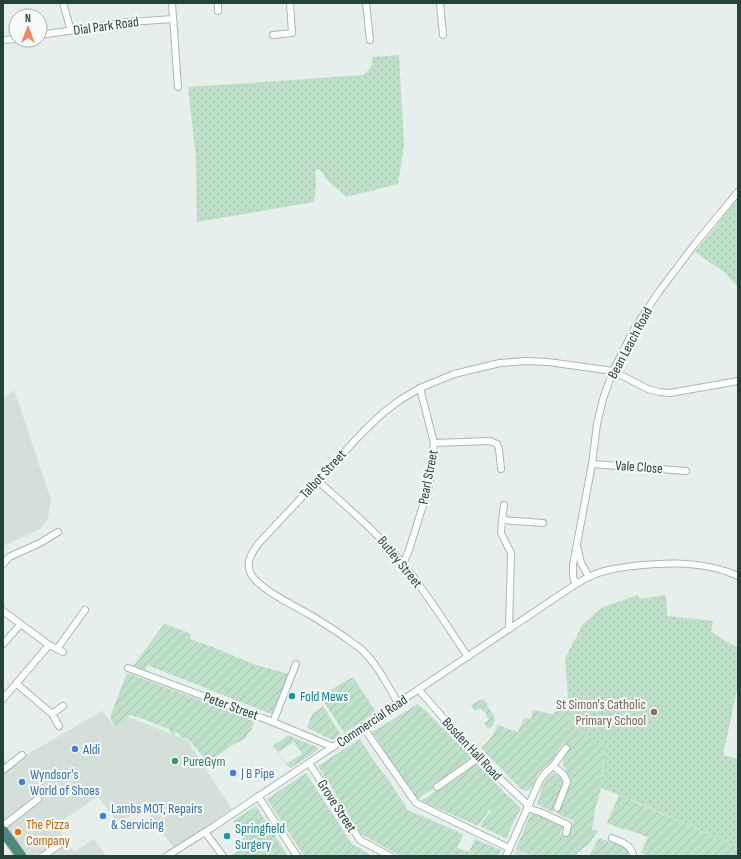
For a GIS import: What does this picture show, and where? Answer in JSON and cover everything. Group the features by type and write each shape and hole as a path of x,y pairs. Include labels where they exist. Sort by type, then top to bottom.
{"highway":[{"path":"3,831 21,856"}],"street":[{"path":"64,3 71,31"},
{"path":"172,3 178,86"},
{"path":"218,3 218,11"},
{"path":"274,35 292,33 290,3"},
{"path":"366,3 370,40"},
{"path":"440,3 443,35"},
{"name":"Dial Park Road","path":"48,34 129,22 173,19"},
{"name":"Bean Leach Road","path":"576,584 573,576 573,565 592,464 597,424 603,399 613,371 634,329 658,293 692,248 738,192"},
{"name":"Talbot Street","path":"398,704 372,662 362,650 338,632 279,598 264,587 251,573 249,564 251,554 258,544 317,480 384,412 420,388 454,374 500,363 526,361 548,362 613,371 648,389 670,393 738,381"},
{"name":"Pearl Street","path":"403,564 409,550 429,486 434,443 420,388"},
{"path":"434,443 490,440 496,444 499,450 501,469"},
{"name":"Vale Close","path":"592,464 686,471"},
{"name":"Butley Street","path":"317,480 374,531 403,564 428,597 468,657"},
{"path":"504,505 500,533 511,553 509,629"},
{"path":"502,520 543,523"},
{"path":"3,564 6,557 40,543 58,532"},
{"name":"Bean Leach Road","path":"577,545 581,563 589,576"},
{"name":"Commercial Road","path":"167,856 589,576 628,567 676,563 712,567 738,576"},
{"path":"3,611 20,625 60,651 85,610"},
{"path":"3,644 20,625"},
{"path":"3,699 49,645"},
{"path":"273,722 296,664"},
{"name":"Peter Street","path":"128,668 273,722 333,747"},
{"path":"16,684 52,714 59,726"},
{"name":"Bosden Hall Road","path":"418,690 478,758 528,806"},
{"path":"52,714 62,706"},
{"path":"363,727 416,803 509,848"},
{"path":"506,856 540,780 545,773 554,766 566,748"},
{"path":"3,770 22,756"},
{"path":"437,787 478,758"},
{"name":"Grove Street","path":"309,763 360,840 390,856"},
{"path":"554,766 564,775 566,782 556,808"},
{"path":"258,796 297,856"},
{"path":"3,826 38,799"},
{"path":"528,806 568,825 566,833"},
{"path":"205,832 223,856"},
{"path":"612,838 628,845 632,852 632,856"},
{"path":"42,856 62,843"}],"shaded area":[{"path":"14,390 51,499 48,519 40,529 3,546 3,399"},
{"path":"102,711 114,726 129,717 187,740 232,809 174,848 143,808 118,824 98,796 56,825 74,852 94,839 106,856 29,856 3,823 3,758 9,765"},
{"path":"516,849 533,856 513,856"}],"green space":[{"path":"399,55 404,145 398,184 346,197 329,182 319,169 315,170 316,184 314,202 197,222 196,158 188,87 363,75 370,67 372,57"},
{"path":"738,199 738,287 723,271 695,252"},
{"name":"St Simon's Catholic Primary School","path":"638,595 639,599 666,595 667,616 713,621 711,632 738,648 738,686 723,755 738,759 738,847 637,802 601,788 605,747 570,725 565,658 582,625 601,608"},
{"path":"164,624 191,634 190,639 256,665 289,674 274,715 147,665 145,670 133,666"},
{"path":"127,673 254,721 251,731 248,733 246,738 231,746 208,762 188,739 181,737 178,732 172,735 169,729 130,715 115,727 110,717"},
{"path":"353,677 376,712 344,733 320,696"},
{"path":"484,699 495,718 493,726 488,729 484,723 489,720 486,716 487,715 480,708 475,711 471,705"},
{"path":"568,700 570,725 605,747 600,793 592,829 598,831 588,845 575,856 533,856 516,849 531,813 564,825 560,834 568,836 574,821 557,814 570,780 563,765 563,760 569,746 563,744 551,762 537,775 533,786 528,791 522,790 481,748 491,738 498,725 518,732 524,718 531,719 533,710 553,714"},
{"path":"418,704 473,759 450,774 417,800 385,754 372,732"},
{"path":"323,706 341,735 333,740 307,728 312,714"},
{"path":"288,735 317,747 318,750 291,768 286,765 273,746","holes":["294,742 302,754 286,764 278,752"]},
{"path":"360,739 408,810 463,834 457,848 469,852 475,839 501,850 499,856 400,856 361,834 318,766"},
{"path":"476,762 521,808 511,827 507,839 480,826 491,810 490,809 478,826 421,801"},
{"path":"306,773 352,844 373,856 304,856 267,799"},
{"path":"553,773 562,777 564,783 552,812 537,804 545,782"},
{"path":"619,795 738,847 738,856 648,856 641,853 648,837 607,823"},
{"path":"256,806 288,856 231,856 246,845 233,821"},
{"path":"599,838 625,847 628,851 628,856 589,856"}],"place":[{"name":"Fold Mews","path":"292,696"},
{"name":"St Simon's Catholic Primary School","path":"654,712"},
{"name":"Aldi","path":"75,749"},
{"name":"PureGym","path":"175,761"},
{"name":"J B Pipe","path":"233,773"},
{"name":"Wyndsor's World of Shoes","path":"22,782"},
{"name":"Lambs MOT, Repairs & Servicing","path":"103,816"},
{"name":"The Pizza Company","path":"18,832"},
{"name":"Springfield Surgery","path":"227,836"}]}
